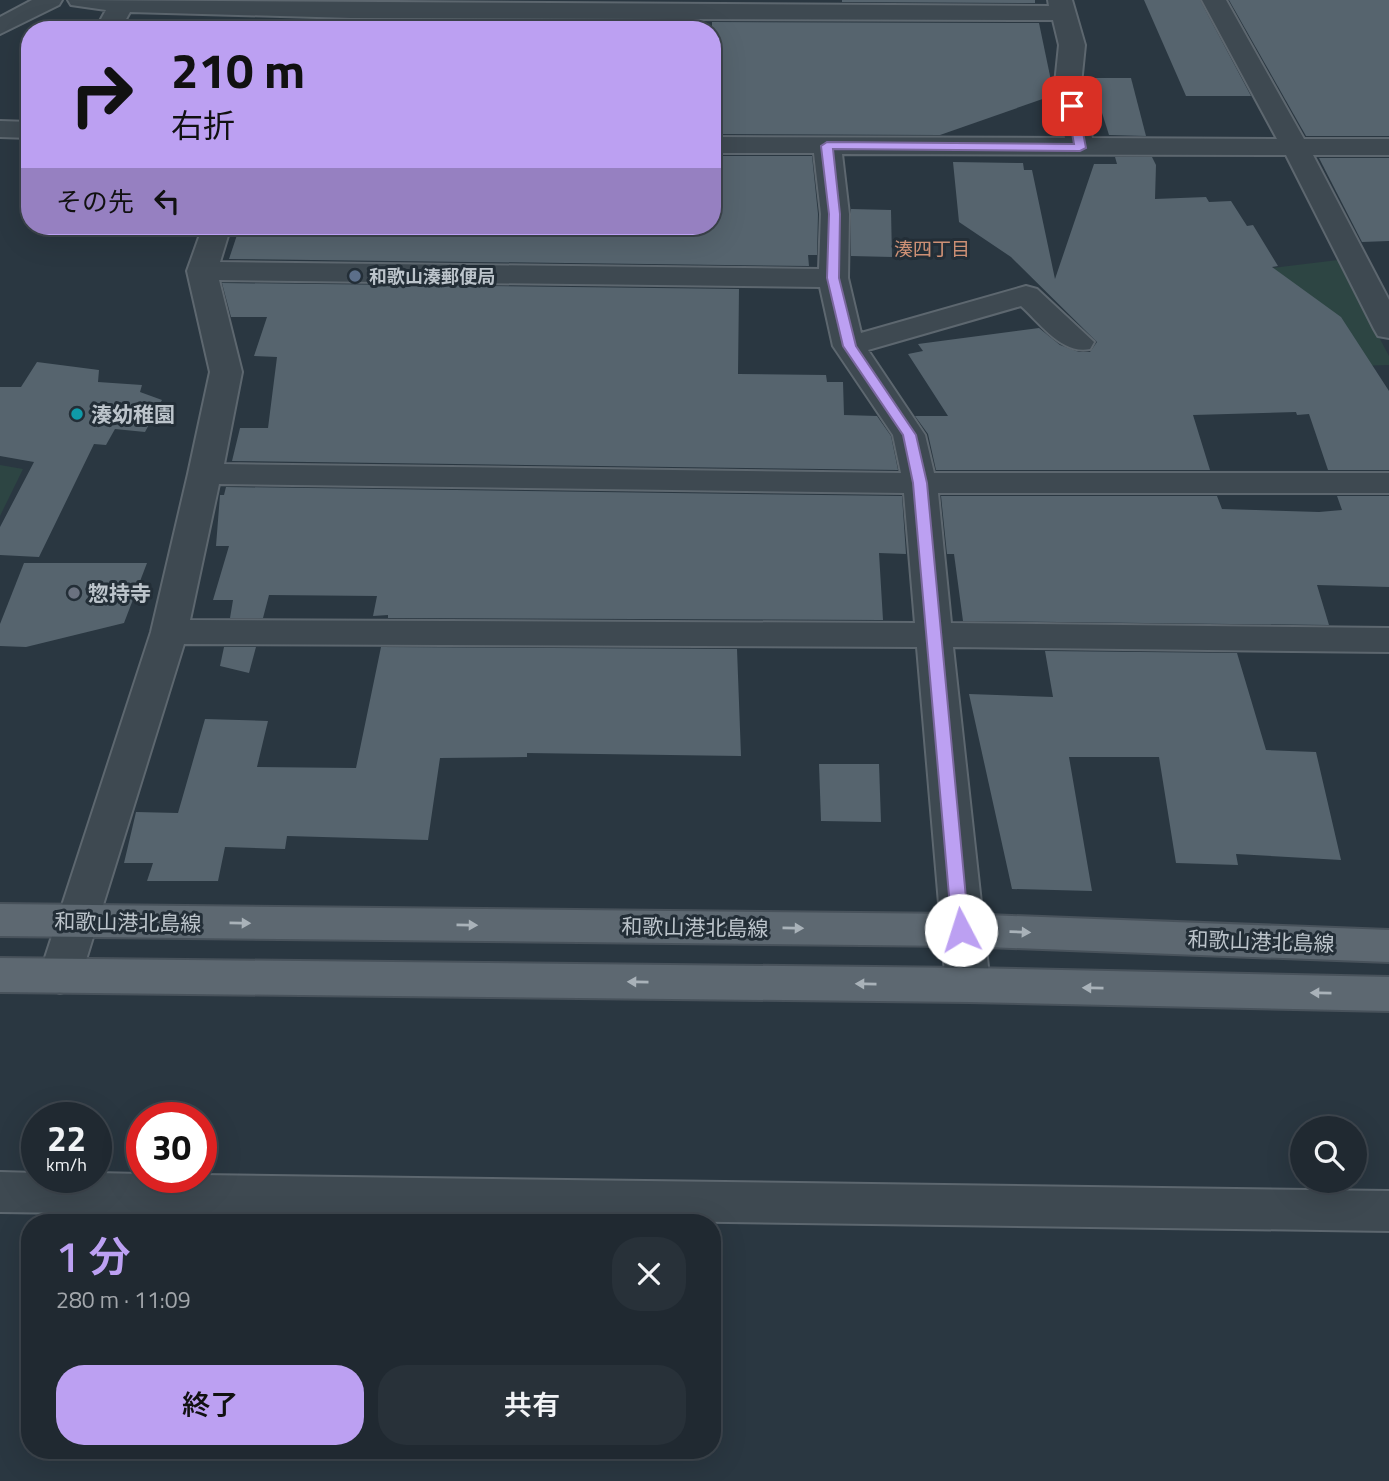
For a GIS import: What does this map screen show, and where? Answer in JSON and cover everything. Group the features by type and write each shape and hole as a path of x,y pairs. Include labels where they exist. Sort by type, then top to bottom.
{"main road":[{"name":"和歌山港北島線","path":"0,920 961,930 1389,946"},
{"path":"0,975 968,985 1389,994"}],"street":[{"path":"0,27 50,0"},
{"path":"80,0 352,14 1061,6 1072,45 1068,84 1080,148"},
{"path":"1214,0 1296,148 1389,329"},
{"path":"112,21 122,4"},
{"path":"0,129 21,130"},
{"path":"721,145 1389,147"},
{"path":"827,146 835,214 833,278 849,346 909,435 920,483 968,985"},
{"path":"60,976 169,632 205,474 226,372 202,271 214,235"},
{"path":"202,271 833,278"},
{"path":"849,346 1026,295 1079,342"},
{"path":"205,474 920,483 1389,484"},
{"path":"169,632 1389,640"},
{"path":"0,1192 1389,1211"}],"green space":[{"path":"1338,260 1389,356 1389,365 1220,370 1190,278"},
{"path":"0,465 23,469 0,516"}],"building":[{"path":"1035,0 1035,3 842,2"},
{"path":"1144,0 1200,0 1251,96 1186,96"},
{"path":"1229,0 1389,0 1389,136 1306,136"},
{"path":"721,22 1039,23 1054,95 940,135 721,134"},
{"path":"1091,78 1131,78 1146,136 1109,135"},
{"path":"721,156 812,156 818,214 817,255 808,255 809,266 229,259 237,235 721,235"},
{"path":"1115,157 1152,157 1156,165 1155,199 1206,197 1209,202 1231,201 1247,226 1253,225 1278,266 1272,267 1341,317 1389,391 1389,470 1328,470 1309,414 1297,415 1296,412 1193,415 1210,470 936,470 928,434 915,416 948,416 908,354 923,351 918,344 1039,328 1060,345 1079,352 1090,352 1097,342 1011,257 959,222 953,162 1023,163 1024,170 1032,170 1055,279 1094,164 1117,164"},
{"path":"1319,158 1389,158 1389,241 1362,242"},
{"path":"851,209 891,210 892,257 851,256"},
{"path":"222,283 739,289 738,374 826,375 827,382 843,382 844,415 877,416 891,436 898,470 232,461 240,428 268,428 277,357 254,356 267,317 231,317"},
{"name":"湊幼稚園","path":"37,362 99,370 98,382 142,385 140,392 162,400 145,432 115,429 106,445 94,444 39,557 0,555 0,527 34,462 0,456 0,387 21,387"},
{"path":"226,487 902,496 906,554 879,553 883,620 388,618 388,615 373,616 377,596 269,595 263,618 230,618 233,600 213,600 229,546 216,546 220,495 224,495"},
{"path":"941,496 1217,496 1222,509 1319,512 1342,510 1337,496 1389,496 1389,587 1317,585 1329,625 963,621 954,554 947,554"},
{"name":"惣持寺","path":"24,563 147,563 124,623 26,647 0,646 0,624"},
{"path":"224,647 256,647 249,673 220,666"},
{"path":"381,647 737,649 741,756 527,753 527,757 440,758 428,840 287,836 285,849 225,847 218,881 147,881 153,863 124,863 136,812 178,813 205,719 268,721 257,767 356,768"},
{"path":"1045,651 1237,653 1266,750 1316,752 1341,860 1236,854 1238,865 1176,863 1159,757 1069,757 1092,891 1012,889 969,694 1053,697"},
{"path":"819,764 879,764 881,822 821,821"}],"place":[{"name":"和歌山湊郵便局","path":"355,276"},
{"name":"湊幼稚園","path":"77,414"},
{"name":"惣持寺","path":"74,593"}],"district":[{"name":"湊四丁目","path":"932,248"}],"route":[{"path":"961,930 920,483 909,435 849,346 833,278 835,214 827,146 1080,148 1072,106"}]}
